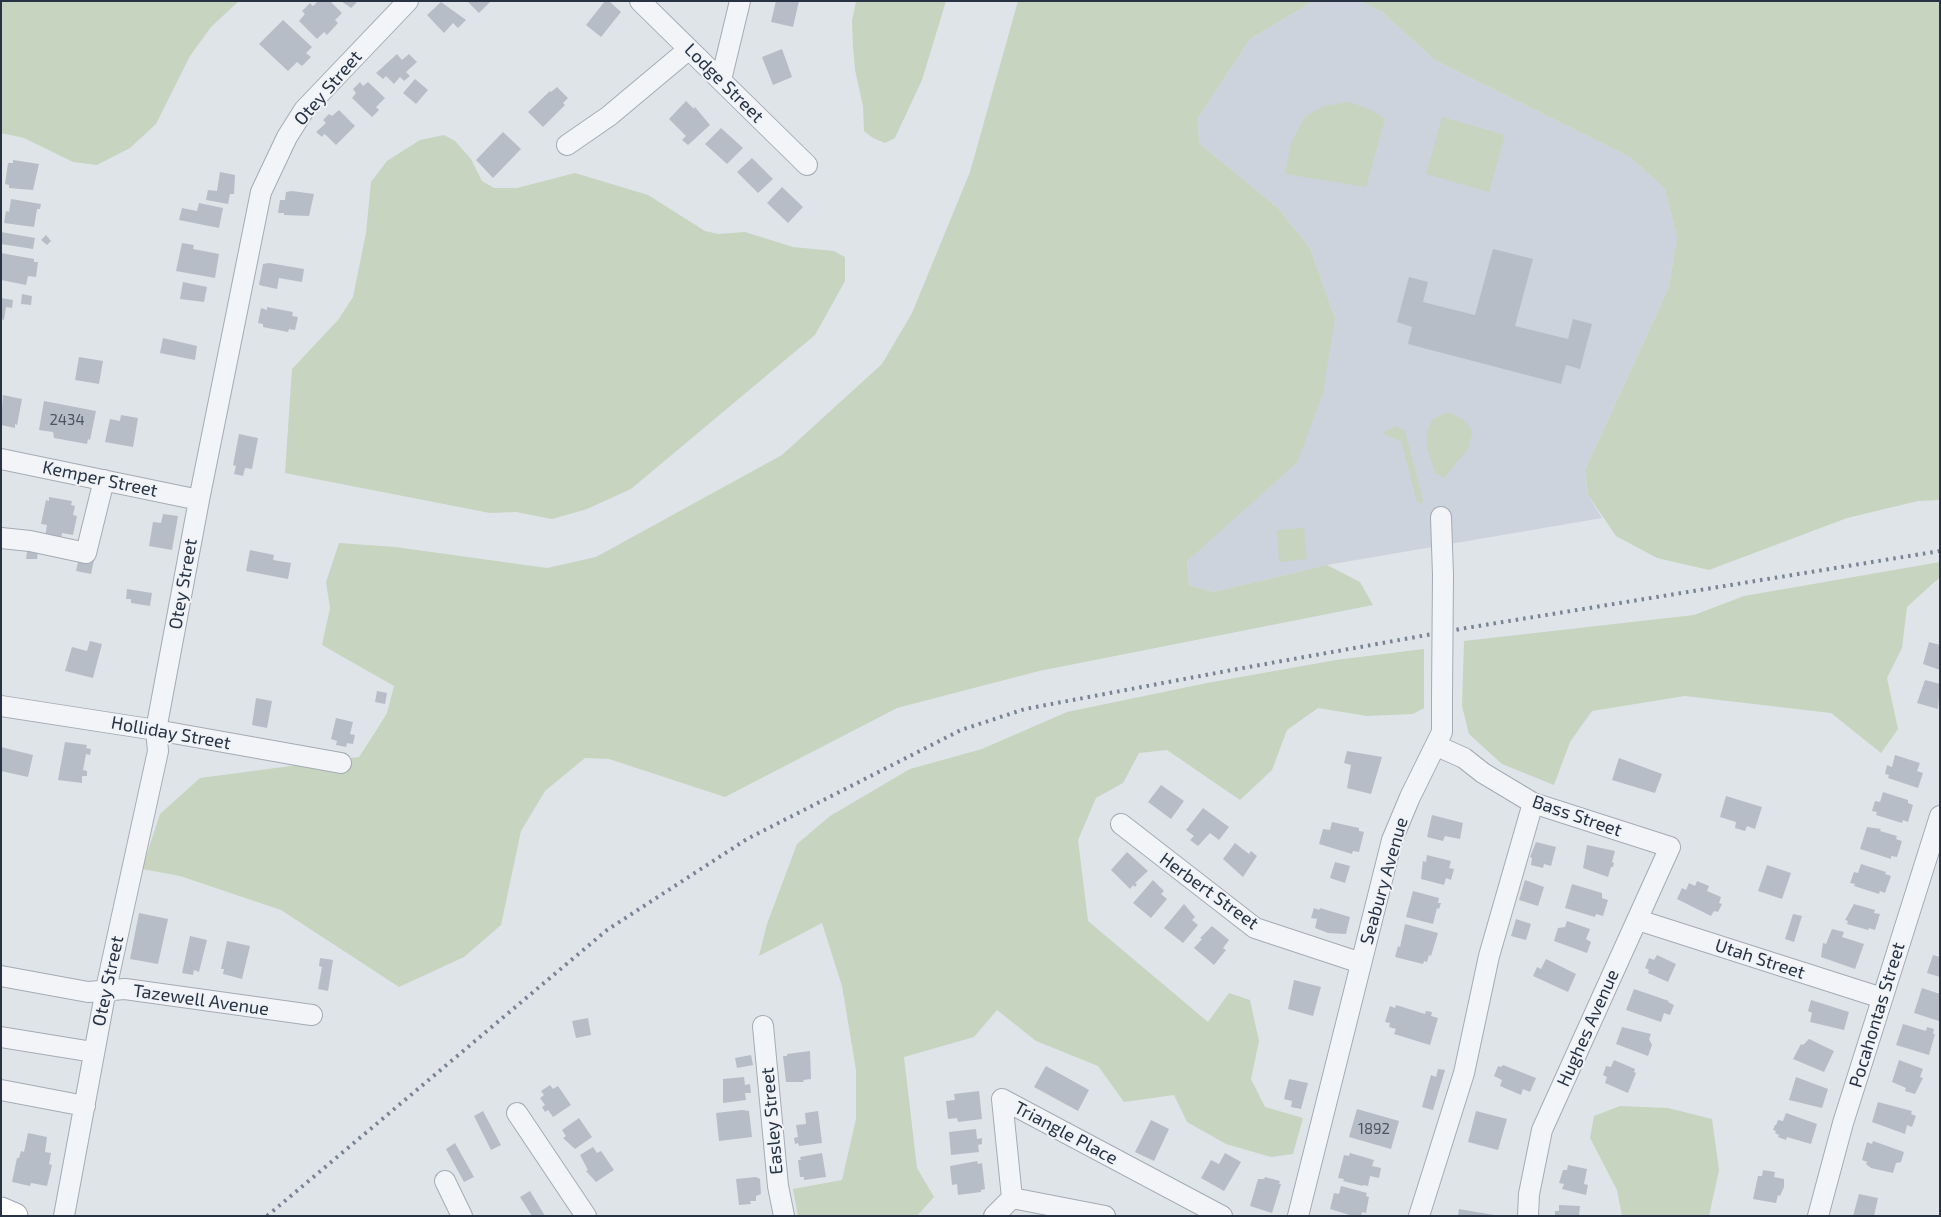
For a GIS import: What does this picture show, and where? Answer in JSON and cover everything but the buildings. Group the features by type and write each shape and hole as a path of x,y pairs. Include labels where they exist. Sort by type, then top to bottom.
{"main road":[{"path":"1,1210 15,1216"}],"street":[{"name":"Otey Street","path":"64,1216 85,1106 93,1052 158,751 156,730 252,228 261,192 272,165 304,110 408,1"},
{"name":"Lodge Street","path":"640,1 807,165"},
{"path":"721,80 740,1"},
{"path":"567,145 609,116 689,49"},
{"name":"Kemper Street","path":"1,459 199,500"},
{"path":"1,538 30,541 86,553 104,480"},
{"name":"Seabury Avenue","path":"1298,1216 1392,840 1410,797 1437,746 1442,732 1443,575 1441,517"},
{"name":"Holliday Street","path":"1,706 156,730 341,763"},
{"name":"Bass Street","path":"1437,746 1464,758 1483,773 1534,803 1670,847"},
{"path":"1418,1216 1464,1073 1489,956 1534,803"},
{"name":"Pocahontas Street","path":"1818,1216 1843,1123 1939,823"},
{"name":"Herbert Street","path":"1121,824 1255,928 1361,963"},
{"name":"Hughes Avenue","path":"1528,1216 1529,1194 1542,1130 1670,847"},
{"name":"Utah Street","path":"1638,920 1882,998"},
{"name":"Tazewell Avenue","path":"1,976 88,992 106,989 125,989 312,1015"},
{"name":"Easley Street","path":"763,1026 778,1186 784,1216"},
{"path":"1,1037 93,1052"},
{"path":"1,1090 85,1106"},
{"name":"Triangle Place","path":"1012,1198 1002,1099 1222,1216"},
{"path":"517,1112 586,1216"},
{"path":"445,1181 462,1216"},
{"path":"994,1216 1012,1198 1105,1216"}],"shaded area":[{"path":"1361,1 1382,12 1435,60 1630,157 1665,189 1677,237 1669,287 1585,470 1588,495 1602,518 1327,565 1213,592 1189,585 1187,560 1297,463 1335,318 1310,248 1278,208 1199,143 1198,118 1250,39 1312,2"}],"green space":[{"path":"1,1 239,1 211,27 190,56 156,124 130,148 97,165 73,162 24,138 1,133"},
{"path":"856,1 946,1 922,80 895,138 885,143 873,138 864,131 863,106 855,70 853,46 852,21"},
{"path":"1018,1 1344,1 1312,2 1250,39 1198,118 1199,143 1278,208 1310,248 1335,318 1323,393 1297,463 1187,561 1189,585 1213,592 1327,565 1360,582 1373,605 1039,671 897,708 725,797 609,759 585,758 545,791 521,831 501,925 464,957 399,987 281,910 180,876 142,869 160,814 200,778 359,757 387,713 394,686 322,645 330,608 326,582 339,543 395,547 547,568 596,557 782,455 882,364 912,313 970,172"},
{"path":"1361,1 1940,1 1940,500 1918,501 1847,518 1709,570 1657,558 1616,536 1588,495 1585,470 1669,287 1677,237 1665,189 1630,157 1435,60 1382,12"},
{"path":"1349,102 1370,109 1385,119 1366,187 1285,174 1291,143 1305,117 1323,106"},
{"path":"1442,117 1505,135 1489,192 1426,174"},
{"path":"444,135 455,141 471,159 482,181 494,188 517,188 575,173 648,195 705,231 718,234 745,232 793,247 834,251 845,257 845,281 815,335 631,489 587,509 552,519 516,512 490,513 285,473 292,369 338,320 353,297 366,233 371,182 387,161 420,140"},
{"path":"1445,413 1451,413 1461,418 1470,427 1472,433 1468,449 1444,478 1435,473 1427,448 1427,434 1432,420"},
{"path":"1397,426 1405,431 1423,501 1422,504 1417,502 1401,441 1383,434 1383,432"},
{"path":"1304,528 1307,559 1279,562 1277,530"},
{"path":"1940,562 1940,577 1907,607 1902,648 1887,678 1898,729 1881,753 1831,713 1685,696 1592,711 1570,742 1554,785 1502,764 1469,734 1462,706 1464,641 1694,615 1744,596"},
{"path":"1424,649 1424,708 1413,714 1367,716 1318,708 1287,730 1272,770 1240,800 1167,750 1139,753 1123,783 1096,798 1078,840 1088,921 1208,1022 1229,993 1250,1000 1259,1041 1251,1079 1265,1107 1303,1118 1293,1154 1271,1157 1226,1144 1187,1122 1174,1095 1124,1102 1098,1066 1036,1041 997,1010 974,1037 904,1057 917,1168 934,1197 917,1216 798,1216 793,1189 842,1180 856,1119 856,1070 842,986 822,923 759,956 767,924 797,844 830,816 910,769 982,749 1067,712 1207,683 1336,660"},
{"path":"1620,1106 1668,1108 1712,1119 1719,1170 1709,1216 1622,1216 1617,1190 1590,1138 1594,1116"}],"railway":[{"path":"267,1216 607,930 747,839 961,730 1025,709 1232,670 1466,628 1940,551"}]}
